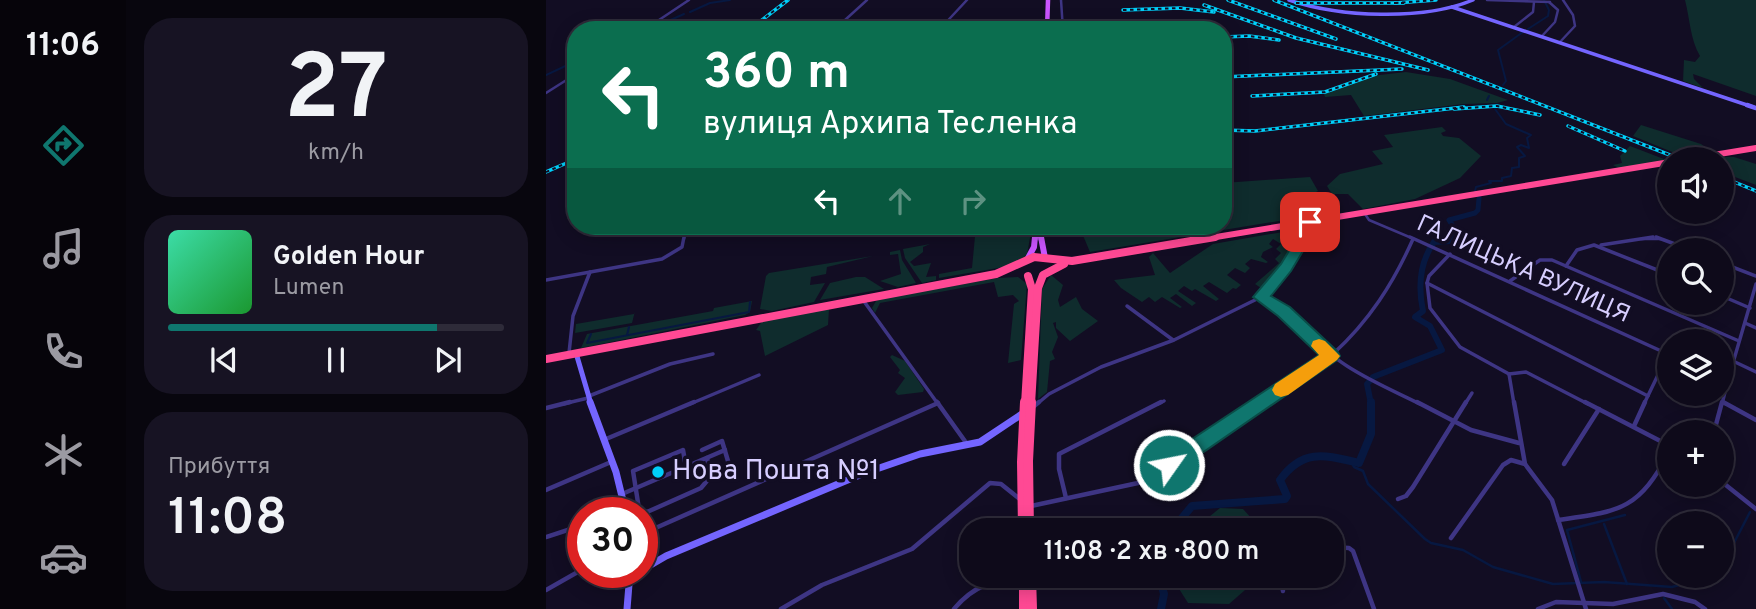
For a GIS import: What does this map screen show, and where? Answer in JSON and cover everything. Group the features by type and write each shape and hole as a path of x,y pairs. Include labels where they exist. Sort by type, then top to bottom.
{"highway":[{"path":"1734,152 1756,148"},
{"path":"1232,235 1657,165"},
{"path":"996,274 1037,257 1070,261 1230,235"},
{"path":"1028,409 1037,295 1046,273 1046,259"},
{"path":"1024,518 1032,289 1023,270 1026,261"},
{"path":"546,359 996,274 1046,273 1070,261"},
{"path":"1026,504 1028,518"},
{"path":"1024,609 1027,588"},
{"path":"1029,588 1032,609"}],"main road":[{"path":"1045,21 1046,0"},
{"path":"1026,261 1034,247 1035,235"},
{"path":"1042,235 1041,247 1046,259"},
{"path":"627,609 630,588"}],"street":[{"path":"658,21 689,0"},
{"path":"844,21 867,0"},
{"path":"947,21 967,0"},
{"path":"1061,0 1062,21"},
{"path":"1289,0 1310,8 1363,16 1452,7 1473,0"},
{"path":"1490,0 1547,2 1558,10 1555,22 1542,36"},
{"path":"1560,42 1575,26 1573,15 1563,0"},
{"path":"1514,27 1532,14 1535,9 1533,1"},
{"path":"1452,7 1756,108"},
{"path":"546,93 567,80"},
{"name":"ГАЛИЦЬКА ВУЛИЦЯ","path":"1365,214 1369,220 1450,254 1657,350"},
{"path":"658,561 862,474 920,454 968,445 989,437 1028,409 1036,407 1049,394 1101,366 1174,340 1261,297 1286,267 1311,226 1310,222"},
{"path":"546,280 662,259 682,247 685,235"},
{"path":"1566,266 1577,250 1658,238"},
{"path":"781,609 822,585 912,549 990,484 1000,484 1026,504 1138,483 1192,451 1331,356 1383,297 1396,277 1413,239"},
{"path":"1598,245 1657,270"},
{"path":"1450,254 1429,276 1427,283 1430,308 1456,343 1509,374 1526,372 1634,426 1657,441"},
{"path":"1509,282 1540,260 1552,260 1739,341"},
{"path":"1734,268 1756,276"},
{"path":"590,272 573,316 572,353 613,461 623,497"},
{"path":"1427,283 1648,396"},
{"path":"1756,284 1735,362 1756,372"},
{"path":"1261,297 1284,312 1331,356 1366,376 1476,432 1519,443"},
{"path":"862,298 968,445"},
{"path":"1734,301 1749,308"},
{"path":"1127,306 1174,340"},
{"path":"1745,323 1756,328"},
{"path":"546,408 589,397 670,363 713,354"},
{"path":"1509,374 1519,443 1525,464 1547,491 1586,609"},
{"path":"605,439 759,375"},
{"path":"1634,426 1657,378"},
{"path":"1398,499 1406,496 1413,487 1472,393"},
{"path":"1066,498 1059,469 1059,454 1164,401"},
{"path":"658,527 937,403"},
{"path":"1730,406 1756,420"},
{"path":"1564,464 1599,410"},
{"path":"702,450 722,441 731,471"},
{"path":"685,467 683,450 633,471 639,509 647,512 701,488 711,476 707,458"},
{"path":"622,494 725,450"},
{"path":"1451,538 1484,488 1508,460 1525,464"},
{"path":"546,490 613,461"},
{"path":"1558,520 1611,513 1632,505 1657,476"},
{"path":"1734,492 1756,509"},
{"path":"546,537 567,530"},
{"path":"1344,548 1353,551 1374,609"},
{"path":"546,590 567,578"},
{"path":"954,609 974,588"},
{"path":"1282,588 1283,592"},
{"path":"1538,609 1556,602 1613,604 1663,594 1695,602 1705,609"}],"green space":[{"path":"1685,0 1756,0 1756,96 1693,74 1703,88 1683,81 1684,60 1695,62 1700,56 1692,36"},
{"path":"1406,72 1450,79 1508,100 1364,116 1351,95 1325,97 1324,94 1371,76"},
{"path":"1641,125 1705,147 1660,147 1633,136"},
{"path":"1442,127 1446,131 1441,133 1443,136 1459,138 1481,156 1460,178 1415,199 1363,209 1348,194 1332,194 1327,186 1340,174 1383,164 1372,151 1393,147 1384,135"},
{"path":"1630,146 1657,156 1657,163 1619,168 1613,165 1622,163 1620,156"},
{"path":"1734,157 1756,164 1756,185 1734,177"},
{"path":"1310,177 1318,191 1300,200 1309,216 1232,229 1232,182"},
{"path":"1306,228 1283,267 1264,290 1255,284 1279,263 1275,259 1281,253 1276,249 1281,244 1273,239 1269,244 1273,247 1263,252 1261,257 1268,262 1251,259 1245,264 1250,268 1245,273 1235,268 1227,275 1241,285 1236,289 1233,288 1227,293 1209,282 1203,286 1219,299 1216,301 1184,286 1178,291 1196,303 1192,306 1176,294 1170,298 1182,307 1180,308 1162,297 1155,302 1149,297 1142,302 1114,280 1155,275 1149,257 1153,253 1170,273 1213,244"},
{"path":"975,235 1030,235 1027,255 1010,266 939,278 939,274 972,268"},
{"path":"1083,235 1193,235 1090,252"},
{"path":"930,244 923,247 923,252 910,262 914,266 931,263 926,277 936,276 936,280 922,283 905,258 903,249"},
{"path":"900,250 902,260 916,283 898,287 880,281 901,274 898,254 890,255 890,252"},
{"path":"873,256 827,267 826,274 811,277 810,285 825,283 814,302 772,311 760,309 766,276 769,273"},
{"path":"1051,275 1063,285 1058,300 1060,307 1076,297 1082,309 1098,321 1070,341 1056,328 1056,322 1053,323 1058,337 1052,352 1055,359 1050,361 1047,392 1038,399 1042,289"},
{"path":"865,277 884,289 820,300 830,283"},
{"path":"1018,277 1027,284 1021,360 1008,363 1014,304 1019,301 1013,295 998,297 994,282 880,303 875,313 872,308 876,301 891,297 998,278"},
{"path":"752,301 750,312 745,315 581,348 587,334 713,311 714,308"},
{"path":"829,309 828,325 765,356 760,331 756,330 763,320"},
{"path":"635,311 632,323 575,333 576,324 634,314"},
{"path":"892,355 905,361 924,389 923,392 898,395 895,392 905,378 898,373 900,370 890,357"},
{"path":"1220,508 1243,509 1251,518 1208,518"},
{"path":"1179,588 1247,588 1229,604 1188,603"}],"waterway":[{"path":"690,12 710,3 730,0"},
{"path":"1528,29 1548,16 1549,10 1544,0"},
{"path":"668,21 684,14"},
{"path":"1503,85 1506,81 1498,50 1523,32"},
{"path":"546,75 567,65"},
{"path":"1487,100 1489,96"},
{"path":"1475,191 1476,187 1491,183 1489,181 1502,181 1502,178 1511,176 1512,168 1519,167 1519,158 1525,156 1517,147 1521,145 1529,148 1527,138 1531,135 1506,124 1495,109"},
{"path":"1452,239 1457,232 1449,220 1475,213 1478,210 1479,198"},
{"path":"1373,377 1442,350 1430,326 1415,317 1423,311 1421,275 1429,250 1434,242 1452,239"},
{"path":"591,334 587,343 749,312 750,302"},
{"path":"627,335 629,327"},
{"path":"1370,381 1367,384 1371,404"},
{"path":"1182,518 1192,506 1285,499 1287,496 1280,480 1306,458 1325,456 1359,463 1371,434 1371,404"},
{"path":"1350,460 1354,467 1363,471 1368,484 1431,543 1463,550 1493,567 1553,584 1627,584"},
{"path":"1734,543 1750,512"},
{"path":"1581,582 1567,530 1625,515"},
{"path":"1604,524 1627,584"},
{"path":"1627,584 1657,586"},
{"path":"1161,609 1162,588"},
{"path":"1664,598 1672,609"}],"railway":[{"path":"761,21 788,0"},
{"path":"1228,0 1336,39"},
{"path":"1274,0 1657,150"},
{"path":"1395,3 1436,0"},
{"path":"1296,3 1395,3"},
{"path":"1395,3 1404,3"},
{"path":"1204,5 1296,38 1428,70"},
{"path":"1123,10 1180,8 1214,12"},
{"path":"1232,37 1279,40"},
{"path":"1232,77 1402,69"},
{"path":"1252,96 1325,92 1376,74"},
{"path":"1454,109 1497,106 1540,115"},
{"path":"1232,130 1255,131 1464,107"},
{"path":"1568,126 1625,151"},
{"path":"546,172 567,163"},
{"path":"1734,182 1756,191"}],"slow traffic":[{"path":"1281,390 1331,356 1319,346"}],"place":[{"name":"Нова Пошта №1","path":"658,472"}],"route":[{"path":"1169,465 1331,356 1284,312 1261,297 1286,267 1299,241 1311,226 1310,222"}]}
